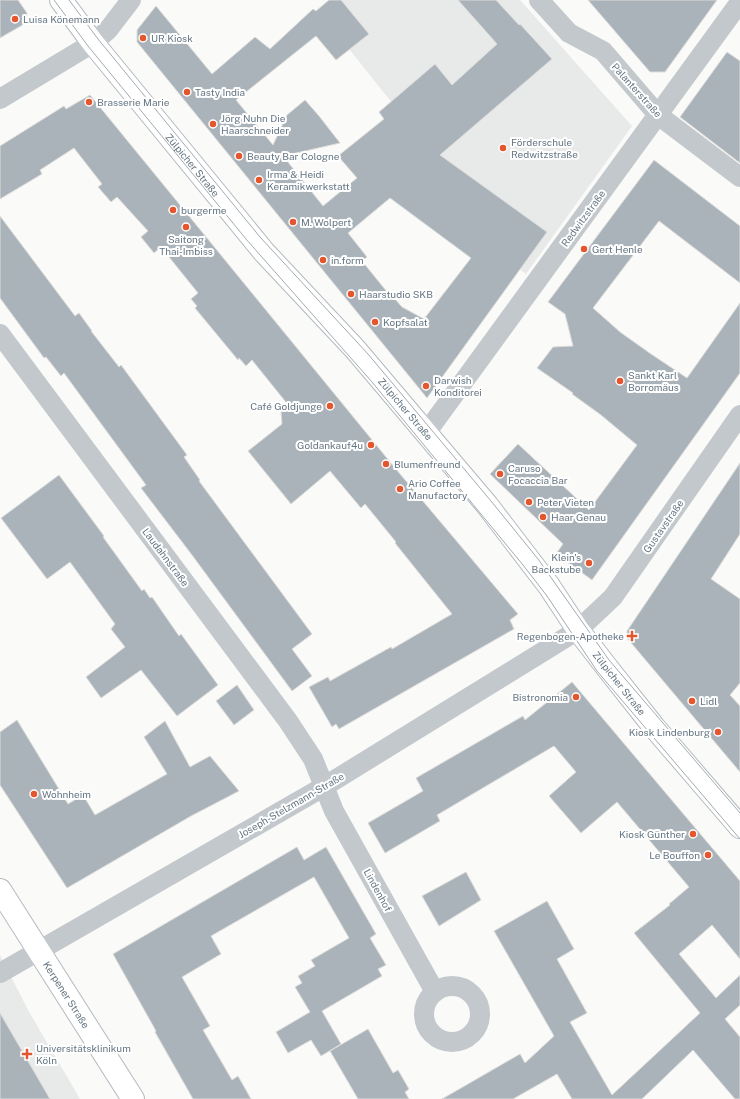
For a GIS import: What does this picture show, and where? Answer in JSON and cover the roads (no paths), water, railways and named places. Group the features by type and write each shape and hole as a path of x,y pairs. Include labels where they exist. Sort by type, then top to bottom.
{"street":[{"name":"Zülpicher Straße","path":"61,0 93,43 264,252 355,349 487,505 549,586 578,630 654,727 740,827"},
{"path":"0,99 93,43 108,30 131,0"},
{"name":"Palanterstraße","path":"539,0 569,33 603,51 658,115 740,177"},
{"name":"Redwitzstraße","path":"426,433 740,2"},
{"name":"Laudahnstraße","path":"0,334 288,721 313,759 325,786"},
{"name":"Gustavstraße","path":"578,630 613,597 740,415"},
{"name":"Joseph-Stelzmann-Straße","path":"0,973 325,786 578,630"},
{"name":"Lindenhof","path":"325,786 334,811 435,992"},
{"name":"Kerpener Straße","path":"0,890 133,1099"}],"tram line":[{"path":"54,0 88,46 246,239 372,382 523,565 547,596 597,671 740,839"},
{"path":"69,0 98,39 260,237 368,354 491,501 538,559 609,660 740,813"}],"place":[{"name":"Luisa Könemann","path":"15,19"},
{"name":"UR Kiosk","path":"143,38"},
{"name":"Tasty India","path":"187,92"},
{"name":"Brasserie Marie","path":"89,102"},
{"name":"Jörg Nuhn Die Haarschneider","path":"213,124"},
{"name":"Förderschule Redwitzstraße","path":"503,148"},
{"name":"Beauty Bar Cologne","path":"239,156"},
{"name":"Irma & Heidi Keramikwerkstatt","path":"259,180"},
{"name":"burgerme","path":"173,210"},
{"name":"M. Wolpert","path":"293,222"},
{"name":"Saitong Thai-Imbiss","path":"186,227"},
{"name":"Gert Henle","path":"584,249"},
{"name":"in.form","path":"323,260"},
{"name":"Haarstudio SKB","path":"351,294"},
{"name":"Kopfsalat","path":"375,322"},
{"name":"Sankt Karl Borromäus","path":"620,381"},
{"name":"Darwish Konditorei","path":"426,386"},
{"name":"Café Goldjunge","path":"330,406"},
{"name":"Goldankauf4u","path":"371,445"},
{"name":"Blumenfreund","path":"386,464"},
{"name":"Caruso Focaccia Bar","path":"500,474"},
{"name":"Ario Coffee Manufactory","path":"400,489"},
{"name":"Peter Vieten","path":"529,502"},
{"name":"Haar Genau","path":"543,517"},
{"name":"Klein's Backstube","path":"589,563"},
{"name":"Regenbogen-Apotheke","path":"632,636"},
{"name":"Bistronomia","path":"576,697"},
{"name":"Lidl","path":"692,701"},
{"name":"Kiosk Lindenburg","path":"718,732"},
{"name":"Wohnheim","path":"34,794"},
{"name":"Kiosk Günther","path":"693,834"},
{"name":"Le Bouffon","path":"708,855"},
{"name":"Universitätsklinikum Köln","path":"27,1054"}]}
